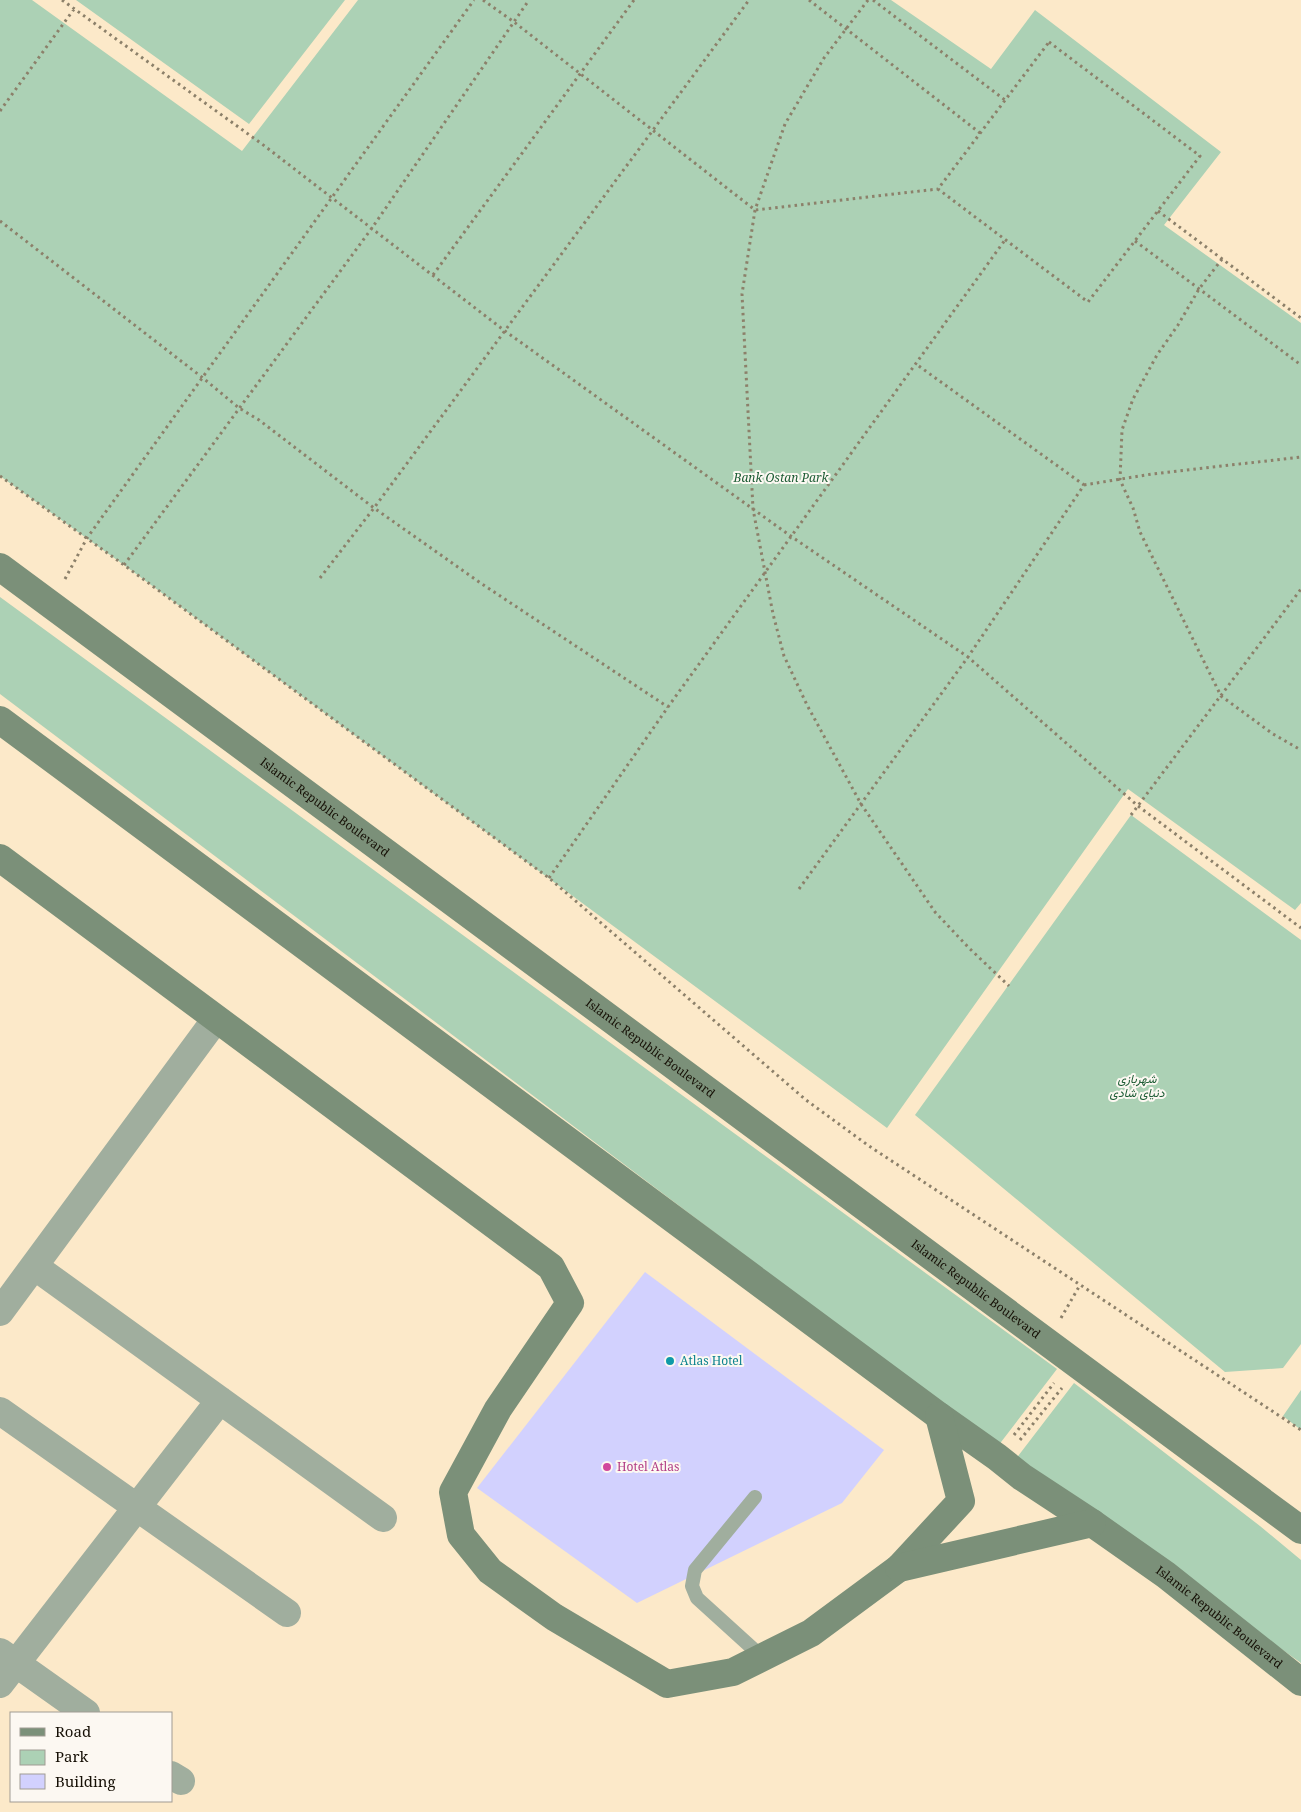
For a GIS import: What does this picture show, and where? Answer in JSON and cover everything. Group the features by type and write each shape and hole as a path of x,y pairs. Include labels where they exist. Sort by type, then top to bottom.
{"main road":[{"name":"Islamic Republic Boulevard","path":"0,567 1301,1530"},
{"name":"Islamic Republic Boulevard","path":"4,731 1022,1477 1166,1575 1301,1682"},
{"path":"0,858 551,1267 570,1303 498,1409 453,1492 461,1534 490,1571 554,1617 667,1684 733,1672 811,1633 899,1568 961,1501 939,1416"},
{"path":"899,1568 1092,1523"}],"street":[{"path":"0,1312 216,1018"},
{"path":"34,1266 383,1518"},
{"path":"0,1684 8,1657 137,1507 220,1400"},
{"path":"0,1411 287,1612"},
{"path":"8,1657 85,1712"}],"lane":[{"path":"755,1497 695,1570 692,1586 697,1598 762,1657"}],"path":[{"path":"62,0 262,144 505,331 792,537 968,657 1138,806 1301,928"},
{"path":"51,605 87,538 474,0"},
{"path":"483,0 514,22 755,210 938,189 1088,302 1200,156 1049,42 938,189"},
{"path":"124,565 372,228 529,0"},
{"path":"433,275 634,0"},
{"path":"320,578 374,508 749,0"},
{"path":"809,0 980,133"},
{"path":"868,0 824,58 785,124 755,210 742,294 753,508 773,614 784,656 807,705 860,804 935,912 968,948 1008,986"},
{"path":"873,0 1005,100"},
{"path":"0,111 74,9"},
{"path":"1158,211 1301,318"},
{"path":"0,221 239,408 259,420 374,508 482,584 668,707"},
{"path":"549,878 668,707 1005,240"},
{"path":"1135,241 1301,365"},
{"path":"1222,259 1199,289 1178,325 1157,355 1133,399 1122,430 1120,480 1133,508 1140,532 1221,696 1272,734 1301,750"},
{"path":"916,364 1084,486 1152,474 1301,458"},
{"path":"0,476 549,878 806,1100 869,1146 1301,1430"},
{"path":"799,889 968,657 1084,486"},
{"path":"1131,816 1301,589"},
{"path":"1047,1342 1080,1285"},
{"path":"1000,1460 1075,1363"},
{"path":"1000,1460 1075,1363"}],"green space":[{"name":"Bank Ostan Park","path":"0,0 32,0 242,151 358,0 891,0 991,69 1035,10 1221,152 1164,225 1301,323 1301,903 1295,910 1128,789 887,1128 124,565 0,476"},
{"path":"76,0 345,0 249,124"},
{"path":"0,597 1057,1369 998,1446 0,694"},
{"name":"شهربازی دنیای شادی","path":"1131,815 1301,940 1301,1344 1283,1368 1225,1372 915,1115"},
{"path":"1074,1383 1260,1526 1301,1560 1301,1663 1015,1460"},
{"path":"1301,1390 1301,1430 1283,1416"}],"building":[{"name":"Atlas Hotel","path":"645,1272 884,1450 842,1503 637,1603 477,1488"}],"place":[{"name":"Atlas Hotel","path":"670,1361"},
{"name":"Hotel Atlas","path":"607,1467"}]}
